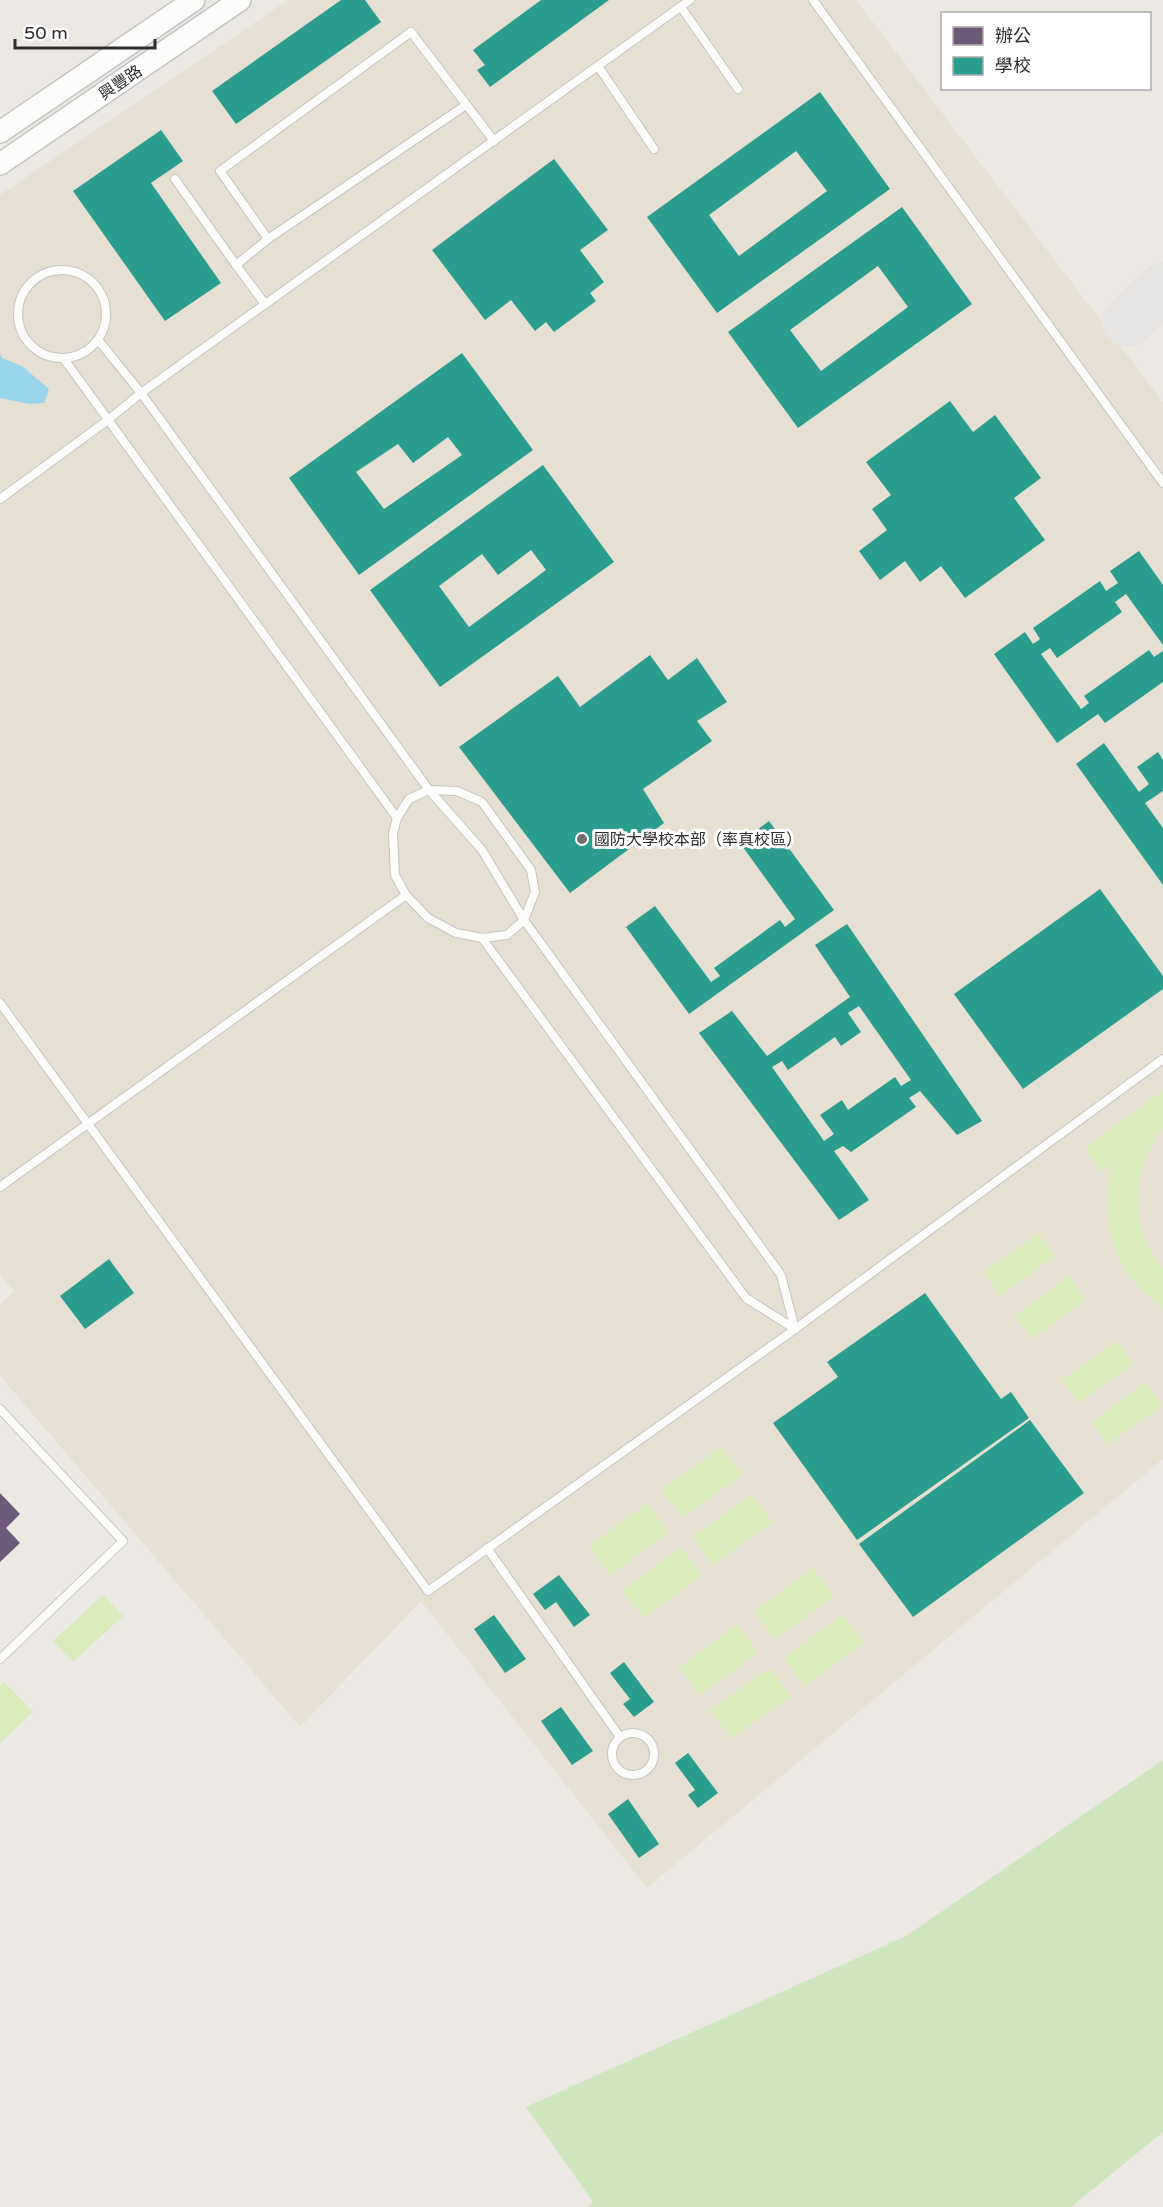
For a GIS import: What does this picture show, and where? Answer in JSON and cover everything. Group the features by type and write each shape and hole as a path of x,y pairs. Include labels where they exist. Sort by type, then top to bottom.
{"main road":[{"name":"興豐路","path":"0,132 194,0"},
{"name":"興豐路","path":"0,164 240,0"}],"lane":[{"path":"0,499 141,393 690,0"},
{"path":"813,0 1163,483"},
{"path":"681,7 738,89"},
{"path":"268,239 220,171 411,32 494,141"},
{"path":"598,66 654,149"},
{"path":"236,265 268,239 466,105"},
{"path":"175,179 266,304"},
{"path":"61,270 81,274 97,285 106,303 106,323 99,341 83,354 64,359 44,355 28,343 19,326 18,306 26,288 42,275 61,270"},
{"path":"99,341 141,393 429,790 482,850 524,920 781,1275 795,1329"},
{"path":"64,359 397,818"},
{"path":"429,790 457,791 482,802 531,870 535,892 524,920 507,935 482,938 456,933 428,918 406,895 395,875 393,834 397,818 410,799 429,790"},
{"path":"0,1186 406,895"},
{"path":"482,938 747,1298 795,1329"},
{"path":"0,1003 428,1591 795,1329 1163,1059"},
{"path":"0,1409 123,1541 0,1659"},
{"path":"487,1548 620,1737"},
{"path":"631,1732 643,1735 651,1743 654,1755 650,1766 641,1773 629,1774 618,1769 612,1759 613,1747 620,1737 631,1732"}],"shaded area":[{"name":"國防大學校本部（率真校區）","path":"288,0 856,0 1163,402 1163,1459 647,1888 421,1601 300,1727 0,1376 0,1305 14,1291 0,1275 0,195"}],"green space":[{"path":"1163,1091 1163,1129 1158,1133 1144,1161 1139,1184 1138,1210 1148,1247 1163,1267 1163,1308 1132,1279 1121,1262 1109,1226 1109,1185 1112,1164 1101,1172 1085,1148"},
{"path":"1038,1233 1055,1256 1001,1296 984,1273"},
{"path":"1069,1276 1086,1299 1032,1339 1015,1316"},
{"path":"1116,1341 1133,1363 1079,1403 1062,1380"},
{"path":"1145,1382 1162,1405 1108,1444 1091,1422"},
{"path":"721,1447 742,1475 683,1518 662,1490"},
{"path":"751,1494 772,1522 713,1565 692,1537"},
{"path":"647,1503 668,1532 610,1575 589,1546"},
{"path":"681,1547 702,1575 643,1618 622,1590"},
{"path":"813,1568 834,1596 775,1639 754,1611"},
{"path":"103,1595 123,1616 73,1662 53,1641"},
{"path":"843,1615 864,1643 805,1686 784,1658"},
{"path":"737,1624 758,1652 700,1695 679,1667"},
{"path":"769,1668 790,1696 731,1739 710,1710"},
{"path":"4,1682 33,1712 0,1743 0,1685"},
{"path":"1163,1760 1163,2132 1071,2207 588,2207 593,2202 526,2107 906,1936"}],"water":[{"path":"0,353 2,358 22,366 49,389 44,403 29,404 0,398"}],"building: 辦公":[{"path":"0,1493 20,1514 6,1528 20,1543 0,1562"}],"building: 學校":[{"path":"341,0 365,0 381,22 236,124 212,91"},
{"path":"541,0 609,0 490,87 477,70 485,65 473,50"},
{"path":"820,92 890,189 717,313 647,217","holes":["796,151 827,191 739,256 709,215"]},
{"path":"161,130 183,161 151,183 221,283 165,321 73,191"},
{"path":"554,159 608,230 580,250 604,282 590,293 596,301 554,332 546,322 535,331 511,300 485,320 432,250"},
{"path":"902,207 972,304 798,428 728,332","holes":["878,266 908,307 821,371 790,330"]},
{"path":"462,353 533,450 359,575 289,478","holes":["448,437 462,455 384,509 356,472 398,444 413,463"]},
{"path":"950,401 973,432 995,415 1041,478 1014,498 1045,540 965,598 941,566 920,582 905,561 880,580 859,551 887,530 872,509 891,495 866,462"},
{"path":"543,465 614,562 440,687 370,590","holes":["531,550 546,570 469,627 439,586 482,554 498,575"]},
{"path":"1139,551 1163,585 1163,645 1126,594 1115,602 1122,612 1057,658 1050,648 1041,654 1081,709 1089,703 1084,696 1149,650 1154,657 1163,651 1163,682 1105,723 1098,714 1057,743 994,654 1025,632 1033,644 1040,639 1033,628 1100,581 1106,591 1118,583 1110,571"},
{"path":"650,655 668,680 697,658 727,702 697,721 712,741 643,789 664,823 570,893 459,747 558,676 580,707"},
{"path":"1104,743 1139,792 1149,784 1137,767 1158,752 1163,760 1163,791 1145,803 1163,828 1163,885 1076,764"},
{"path":"769,821 834,910 689,1014 626,927 655,906 711,982 720,976 714,968 780,920 785,927 795,919 740,843"},
{"path":"1100,889 1163,976 1163,989 1023,1089 954,994"},
{"path":"847,924 982,1121 957,1135 920,1091 909,1098 916,1107 851,1152 843,1146 834,1151 869,1200 839,1220 699,1033 732,1011 767,1056 850,997 815,945","holes":["859,1006 911,1080 901,1086 895,1077 848,1110 842,1100 820,1115 834,1134 824,1141 772,1067 782,1061 788,1070 835,1037 841,1046 861,1032 848,1013"]},
{"path":"109,1259 134,1293 85,1329 60,1296"},
{"path":"925,1293 1001,1399 1011,1392 1029,1418 857,1540 773,1423 838,1377 827,1362"},
{"path":"1030,1420 1084,1493 913,1617 859,1544"},
{"path":"559,1575 590,1615 574,1627 556,1602 545,1610 533,1594"},
{"path":"494,1615 526,1659 505,1673 474,1629"},
{"path":"624,1662 654,1702 634,1717 623,1704 630,1699 610,1673"},
{"path":"561,1707 593,1751 572,1765 541,1721"},
{"path":"688,1753 718,1793 698,1808 688,1795 695,1790 675,1763"},
{"path":"628,1799 659,1844 639,1858 608,1814"}],"taxiway":[{"path":"1128,321 1163,288"}],"place":[{"name":"國防大學校本部（率真校區）","path":"582,839"}]}
